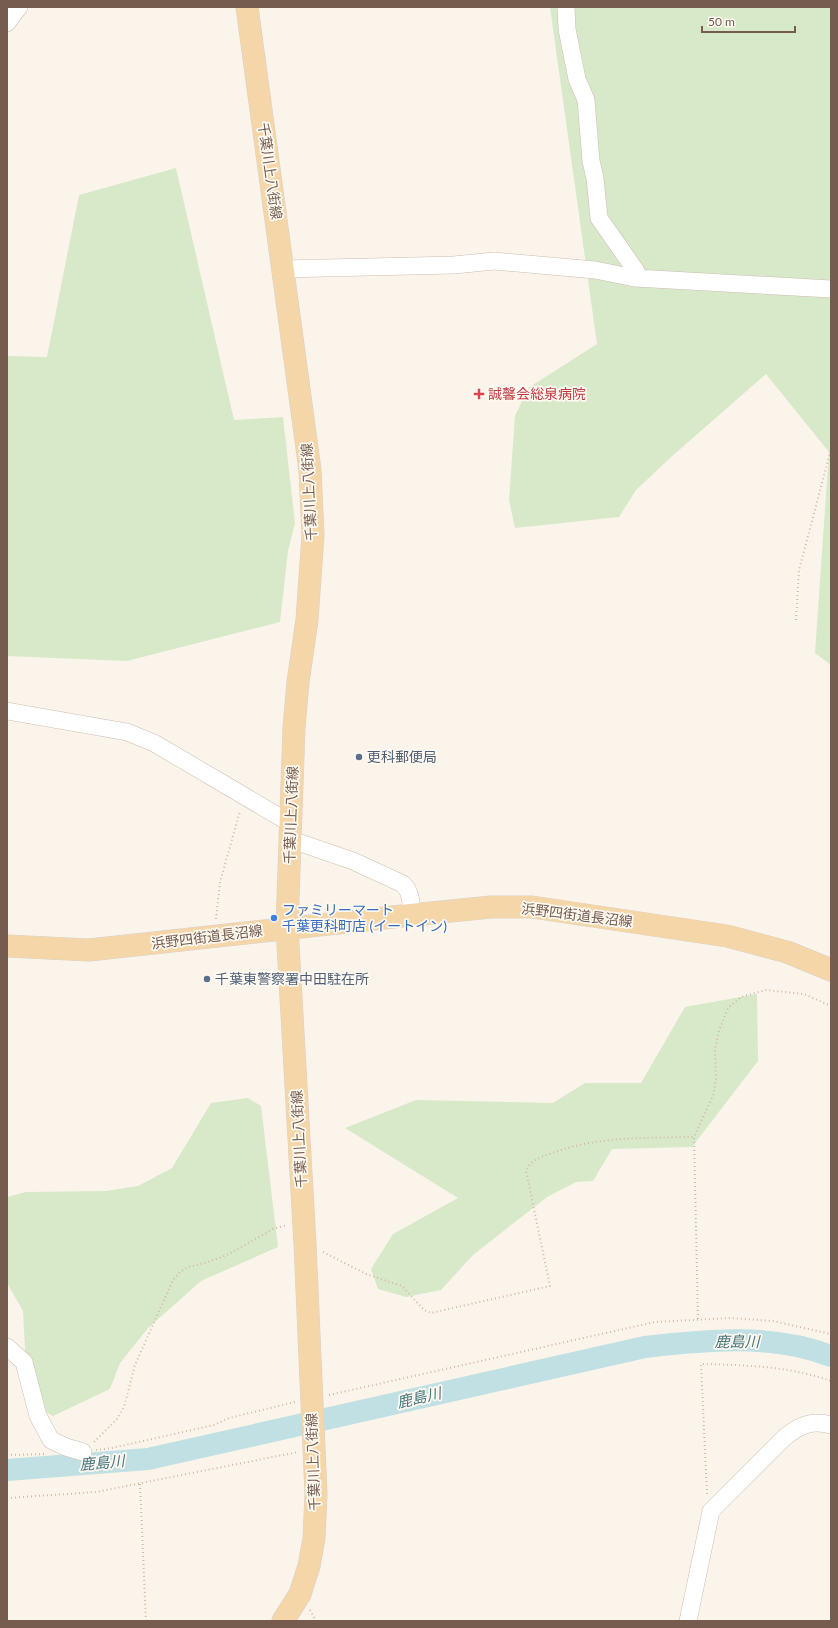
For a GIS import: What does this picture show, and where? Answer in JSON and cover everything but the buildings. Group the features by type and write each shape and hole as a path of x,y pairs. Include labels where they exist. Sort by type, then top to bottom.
{"main road":[{"name":"千葉川上八街線","path":"247,7 310,470 313,535 307,620 298,682 295,721 287,927 304,1222 316,1494 314,1538 309,1566 300,1594 283,1621"},
{"name":"浜野四街道長沼線","path":"7,946 89,950 287,927 491,907 532,907 727,936 787,952 831,970"}],"street":[{"path":"7,23 19,7"},
{"path":"566,7 567,29 577,79 586,100 591,161 595,178 599,218 636,271 635,278"},
{"path":"283,269 454,265 494,261 595,270 635,278 831,289"},
{"path":"7,711 128,732 154,743 244,796 290,831 403,884 408,889 410,895 411,915"},
{"path":"7,1347 24,1362 38,1416 51,1440 66,1447 83,1452"},
{"path":"688,1621 710,1511 785,1436 796,1428 809,1423 822,1422 831,1425"}],"path":[{"path":"796,620 799,570 831,449"},
{"path":"217,936 216,921 220,882 244,796"},
{"path":"698,1319 694,1136 713,1096 716,1079 716,1043 718,1031 728,1008 741,997 766,990 804,994 831,1006"},
{"path":"305,1244 366,1274 402,1286 424,1310 431,1312 550,1286 526,1171 528,1165 534,1160 569,1146 603,1140 694,1136"},
{"path":"83,1452 117,1419 124,1407 135,1365 173,1280 180,1272 188,1267 227,1255 273,1229 304,1222"},
{"path":"83,1452 112,1448 214,1425 229,1418 655,1322 730,1318 773,1321 831,1334"},
{"path":"710,1511 707,1500 701,1364 731,1364 795,1370 831,1381"},
{"path":"7,1498 96,1492 313,1449"},
{"path":"7,1455 53,1453"},
{"path":"140,1484 146,1621"}],"green space":[{"path":"550,7 831,7 831,665 815,653 829,452 766,374 670,458 636,490 619,517 515,528 509,500 515,416 528,388 597,344"},
{"path":"176,168 234,420 283,417 295,523 288,551 280,622 127,661 7,656 7,356 47,357 79,195"},
{"path":"757,994 758,1061 692,1147 612,1149 593,1181 576,1182 547,1197 473,1255 441,1290 406,1297 378,1289 371,1269 393,1234 458,1198 345,1128 416,1100 553,1103 585,1083 641,1083 685,1007"},
{"path":"248,1098 261,1106 278,1247 201,1281 148,1328 120,1363 110,1389 53,1416 28,1402 23,1311 7,1283 7,1197 26,1192 106,1191 138,1186 172,1168 211,1103"}],"waterway":[{"name":"鹿島川","path":"7,1470 148,1459 645,1347 691,1342 739,1340 762,1341 786,1344 831,1356"}],"place":[{"name":"誠馨会総泉病院","path":"479,394"},
{"name":"更科郵便局","path":"359,757"},
{"name":"ファミリーマート 千葉更科町店 (イートイン)","path":"274,918"},
{"name":"千葉東警察署中田駐在所","path":"207,979"}]}
